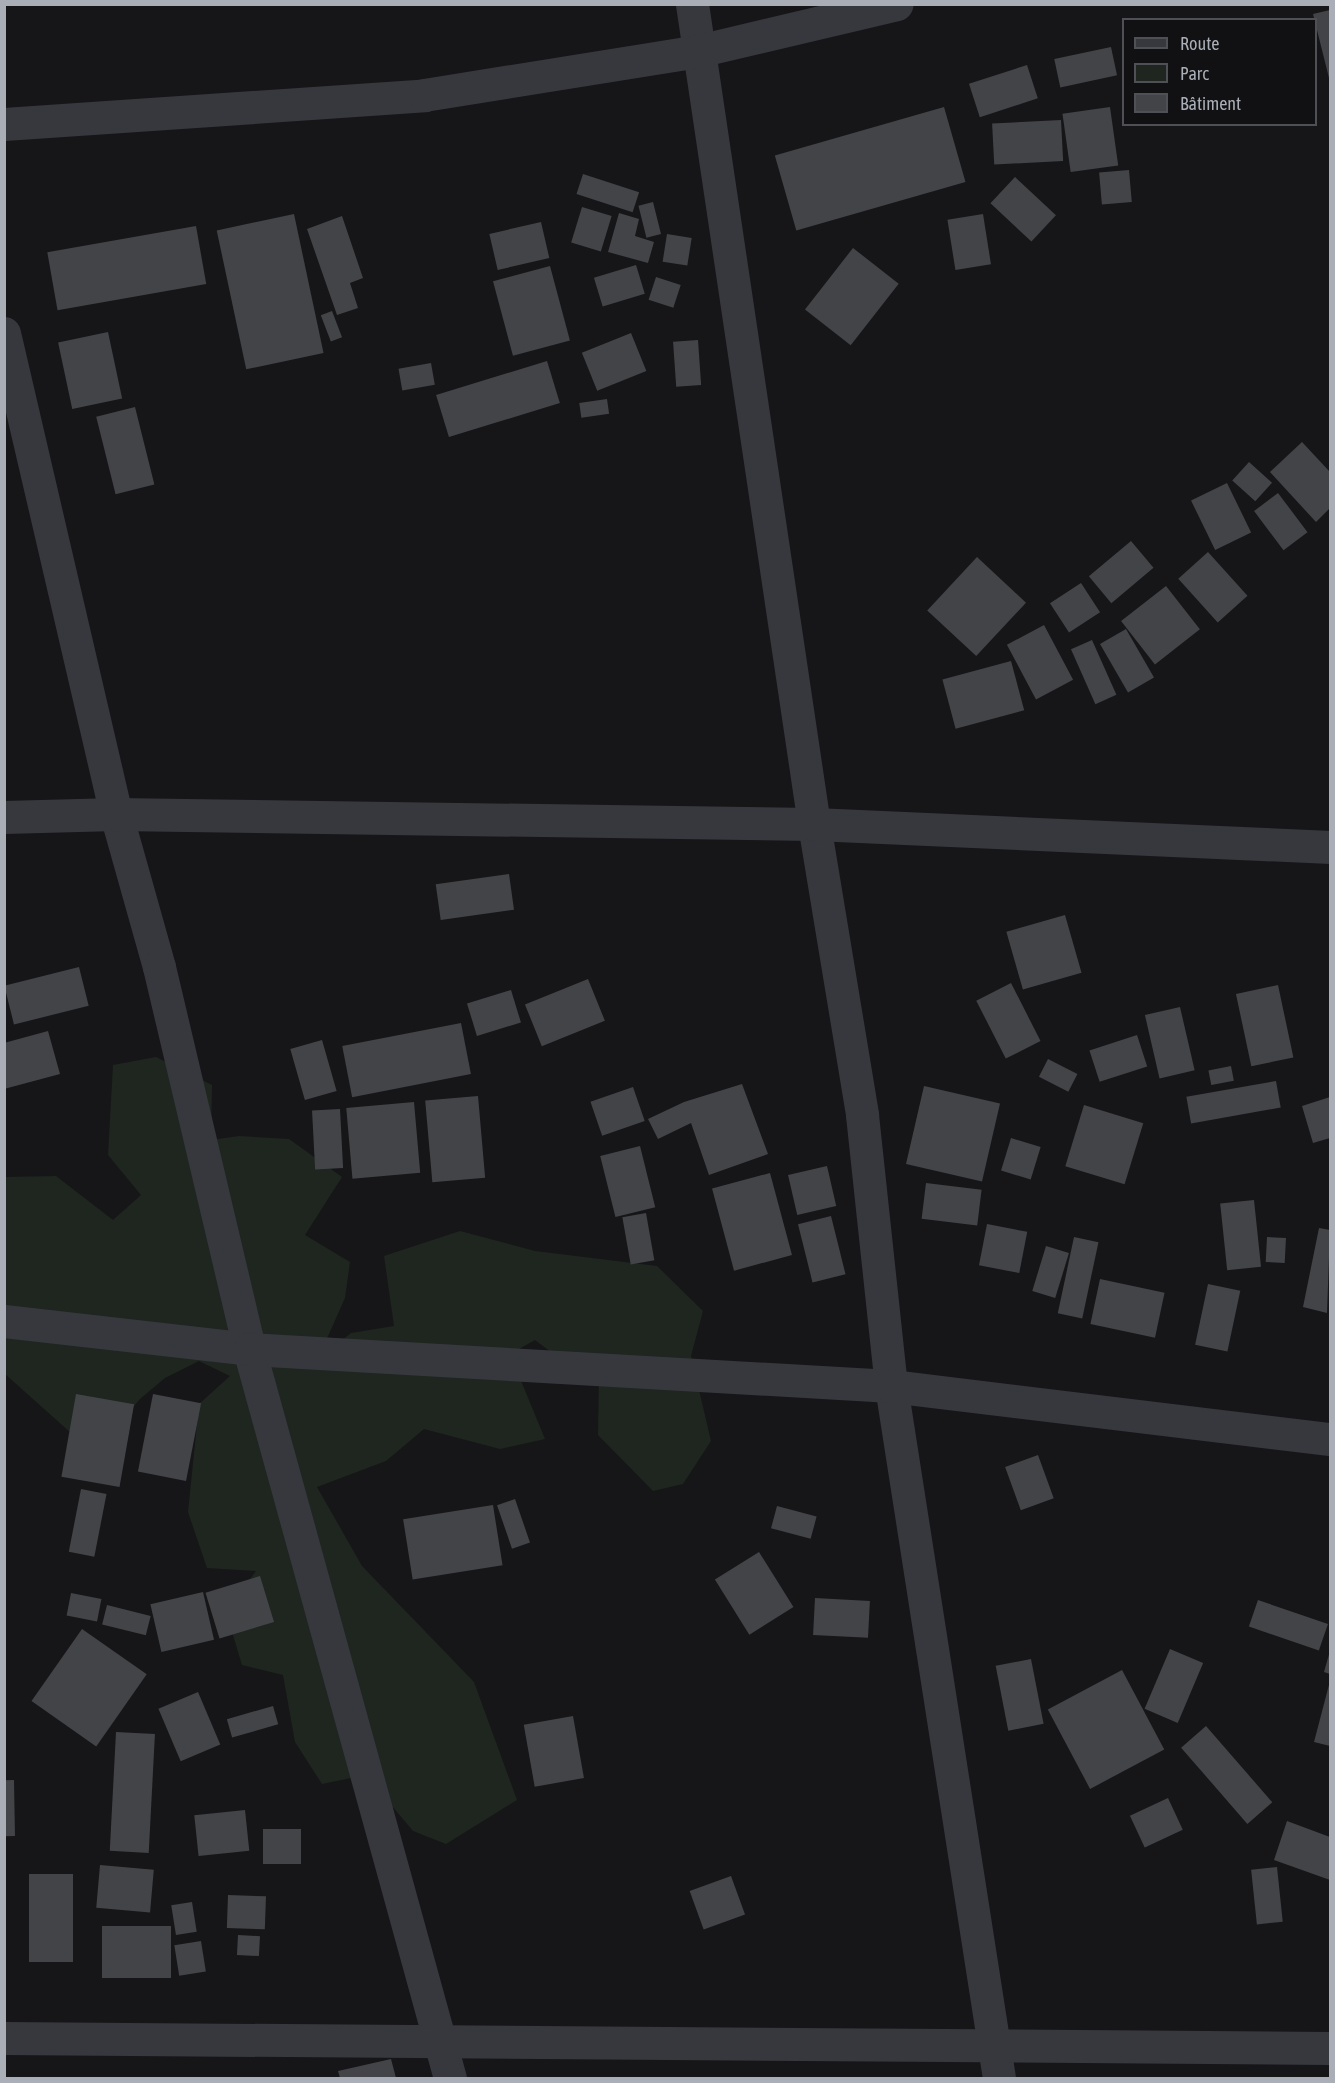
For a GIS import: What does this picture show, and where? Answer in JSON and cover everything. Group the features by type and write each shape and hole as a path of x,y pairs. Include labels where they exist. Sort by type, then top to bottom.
{"street":[{"path":"692,4 814,824 862,1115 891,1386 999,2079"},
{"path":"4,124 424,95 698,51 897,4"},
{"path":"4,333 116,814 159,967 249,1349 450,2079"},
{"path":"4,817 116,814 814,824 1330,847"},
{"path":"4,1321 249,1349 891,1386 1330,1439"},
{"path":"4,2038 1330,2048"}],"green space":[{"path":"156,1057 212,1085 211,1140 239,1136 289,1139 342,1177 305,1235 350,1262 345,1298 317,1361 351,1333 394,1326 384,1256 460,1231 535,1251 657,1266 703,1311 691,1356 711,1441 683,1484 653,1491 598,1435 599,1373 572,1368 535,1340 510,1354 545,1439 500,1449 424,1429 386,1461 317,1487 362,1566 474,1682 517,1800 446,1844 413,1831 366,1775 322,1784 295,1742 283,1675 242,1665 226,1612 256,1571 207,1568 188,1512 199,1404 230,1376 199,1361 165,1378 140,1399 114,1430 81,1442 5,1374 5,1177 56,1176 113,1220 141,1195 108,1155 113,1065"}],"building":[{"path":"1330,10 1330,82 1317,30 1317,18 1314,18 1313,14"},
{"path":"1111,47 1117,75 1060,87 1054,59"},
{"path":"1027,65 1038,98 980,117 969,84"},
{"path":"944,107 965,182 796,230 775,156"},
{"path":"1110,107 1118,165 1071,172 1062,114"},
{"path":"1061,120 1063,161 994,165 992,124"},
{"path":"1129,170 1132,202 1102,204 1099,173"},
{"path":"583,174 639,192 633,212 577,194"},
{"path":"1015,177 1056,215 1031,242 990,203"},
{"path":"653,202 661,234 646,238 638,206"},
{"path":"582,207 612,216 601,251 571,242"},
{"path":"619,213 639,219 635,236 654,242 648,263 608,252"},
{"path":"294,214 324,353 246,369 217,230"},
{"path":"983,214 991,264 955,270 947,220"},
{"path":"342,216 363,278 350,283 358,308 337,315 307,229"},
{"path":"541,222 549,258 498,270 489,234"},
{"path":"196,226 206,284 58,310 47,252"},
{"path":"667,234 692,238 687,266 663,262"},
{"path":"853,248 899,284 851,345 805,309"},
{"path":"636,265 645,294 603,307 594,278"},
{"path":"550,266 570,340 513,356 493,281"},
{"path":"656,277 681,285 673,308 649,300"},
{"path":"332,311 342,337 331,341 321,315"},
{"path":"108,332 122,399 72,409 58,343"},
{"path":"631,333 646,371 597,391 582,353"},
{"path":"698,340 701,385 676,387 673,342"},
{"path":"547,361 560,403 449,437 436,395"},
{"path":"431,363 435,385 402,390 399,369"},
{"path":"607,399 609,414 581,418 579,403"},
{"path":"135,407 154,485 116,494 96,417"},
{"path":"1302,442 1330,472 1330,508 1316,522 1270,472"},
{"path":"1249,462 1272,483 1255,501 1232,481"},
{"path":"1227,483 1251,532 1215,550 1191,501"},
{"path":"1278,493 1307,532 1284,550 1254,511"},
{"path":"1131,541 1153,568 1111,603 1089,576"},
{"path":"1208,552 1247,596 1218,623 1178,579"},
{"path":"977,557 1026,603 976,656 927,610"},
{"path":"1081,583 1100,612 1069,633 1050,603"},
{"path":"1166,586 1200,629 1155,664 1121,621"},
{"path":"1044,625 1073,680 1036,699 1007,645"},
{"path":"1126,629 1154,677 1128,692 1100,644"},
{"path":"1092,640 1116,695 1095,704 1071,649"},
{"path":"1011,661 1024,710 956,729 942,679"},
{"path":"509,874 514,910 441,920 436,884"},
{"path":"1065,915 1082,973 1023,989 1006,932"},
{"path":"79,967 89,1006 14,1024 4,986"},
{"path":"588,979 605,1021 542,1046 525,1004"},
{"path":"1011,983 1041,1041 1006,1059 976,1001"},
{"path":"1278,985 1293,1057 1251,1066 1236,994"},
{"path":"511,990 521,1023 477,1036 467,1003"},
{"path":"1180,1007 1195,1070 1160,1078 1145,1015"},
{"path":"461,1023 471,1074 352,1097 342,1046"},
{"path":"48,1031 60,1074 4,1089 4,1043"},
{"path":"1137,1035 1147,1066 1100,1082 1089,1050"},
{"path":"322,1040 337,1091 305,1100 290,1049"},
{"path":"1048,1059 1077,1074 1068,1092 1039,1077"},
{"path":"1231,1066 1234,1081 1211,1085 1208,1070"},
{"path":"1276,1081 1281,1108 1191,1123 1186,1097"},
{"path":"742,1084 768,1154 709,1175 691,1123 658,1139 648,1119 684,1102"},
{"path":"924,1086 1000,1104 982,1181 906,1164"},
{"path":"633,1087 645,1121 602,1136 590,1102"},
{"path":"478,1096 485,1178 432,1182 425,1101"},
{"path":"1330,1097 1330,1138 1313,1143 1302,1106"},
{"path":"414,1102 420,1173 352,1179 346,1108"},
{"path":"1084,1105 1143,1123 1125,1184 1065,1166"},
{"path":"340,1109 343,1168 315,1169 312,1110"},
{"path":"1011,1138 1041,1147 1031,1180 1001,1171"},
{"path":"640,1146 655,1207 615,1217 600,1156"},
{"path":"827,1166 836,1206 797,1215 788,1175"},
{"path":"770,1173 792,1255 734,1271 712,1189"},
{"path":"926,1183 982,1190 977,1226 922,1219"},
{"path":"1254,1200 1261,1267 1227,1270 1220,1204"},
{"path":"646,1213 654,1260 631,1264 622,1217"},
{"path":"831,1216 846,1274 813,1282 798,1224"},
{"path":"987,1224 1027,1232 1019,1273 979,1265"},
{"path":"1319,1228 1330,1230 1327,1313 1303,1307"},
{"path":"1074,1237 1098,1242 1082,1318 1058,1313"},
{"path":"1267,1237 1286,1238 1285,1263 1266,1262"},
{"path":"1046,1246 1069,1253 1055,1298 1032,1291"},
{"path":"1100,1279 1165,1293 1155,1338 1090,1324"},
{"path":"1208,1284 1240,1291 1227,1352 1195,1345"},
{"path":"76,1394 134,1404 120,1487 61,1477"},
{"path":"153,1394 201,1403 186,1481 138,1472"},
{"path":"1038,1455 1054,1498 1021,1510 1005,1467"},
{"path":"81,1489 107,1494 94,1557 69,1552"},
{"path":"515,1499 530,1542 512,1549 497,1505"},
{"path":"493,1505 503,1565 413,1579 403,1519"},
{"path":"777,1506 817,1517 811,1539 771,1528"},
{"path":"759,1552 793,1607 749,1635 715,1580"},
{"path":"260,1576 274,1622 220,1639 205,1593"},
{"path":"203,1592 214,1640 161,1652 150,1604"},
{"path":"71,1593 101,1599 97,1621 67,1616"},
{"path":"815,1598 870,1601 868,1638 813,1635"},
{"path":"1258,1600 1328,1624 1319,1651 1249,1626"},
{"path":"107,1605 151,1616 146,1635 102,1624"},
{"path":"82,1629 147,1674 96,1746 32,1701"},
{"path":"1170,1649 1203,1663 1178,1723 1145,1709"},
{"path":"1330,1651 1330,1674 1324,1672"},
{"path":"1031,1659 1044,1724 1008,1731 996,1666"},
{"path":"1122,1670 1164,1749 1090,1789 1048,1709"},
{"path":"1330,1681 1330,1746 1314,1742"},
{"path":"198,1692 220,1744 181,1761 158,1709"},
{"path":"273,1706 278,1724 232,1737 227,1719"},
{"path":"573,1716 584,1778 535,1787 524,1725"},
{"path":"1206,1726 1272,1802 1247,1824 1181,1748"},
{"path":"116,1732 155,1734 149,1853 110,1851"},
{"path":"4,1780 14,1780 15,1836 5,1836"},
{"path":"1168,1798 1183,1830 1145,1847 1130,1816"},
{"path":"245,1810 249,1851 199,1856 194,1815"},
{"path":"1287,1821 1330,1837 1330,1880 1274,1860"},
{"path":"263,1829 301,1829 301,1864 263,1864"},
{"path":"100,1865 154,1870 150,1913 96,1908"},
{"path":"1277,1867 1283,1922 1257,1924 1251,1870"},
{"path":"29,1874 73,1874 73,1962 29,1962"},
{"path":"731,1876 745,1915 704,1930 690,1891"},
{"path":"228,1895 266,1896 265,1929 227,1928"},
{"path":"192,1902 197,1932 176,1935 171,1905"},
{"path":"102,1926 171,1926 171,1978 102,1978"},
{"path":"238,1935 260,1936 259,1956 237,1955"},
{"path":"201,1941 206,1972 179,1976 174,1945"},
{"path":"391,2059 396,2078 340,2078 338,2071"}]}
